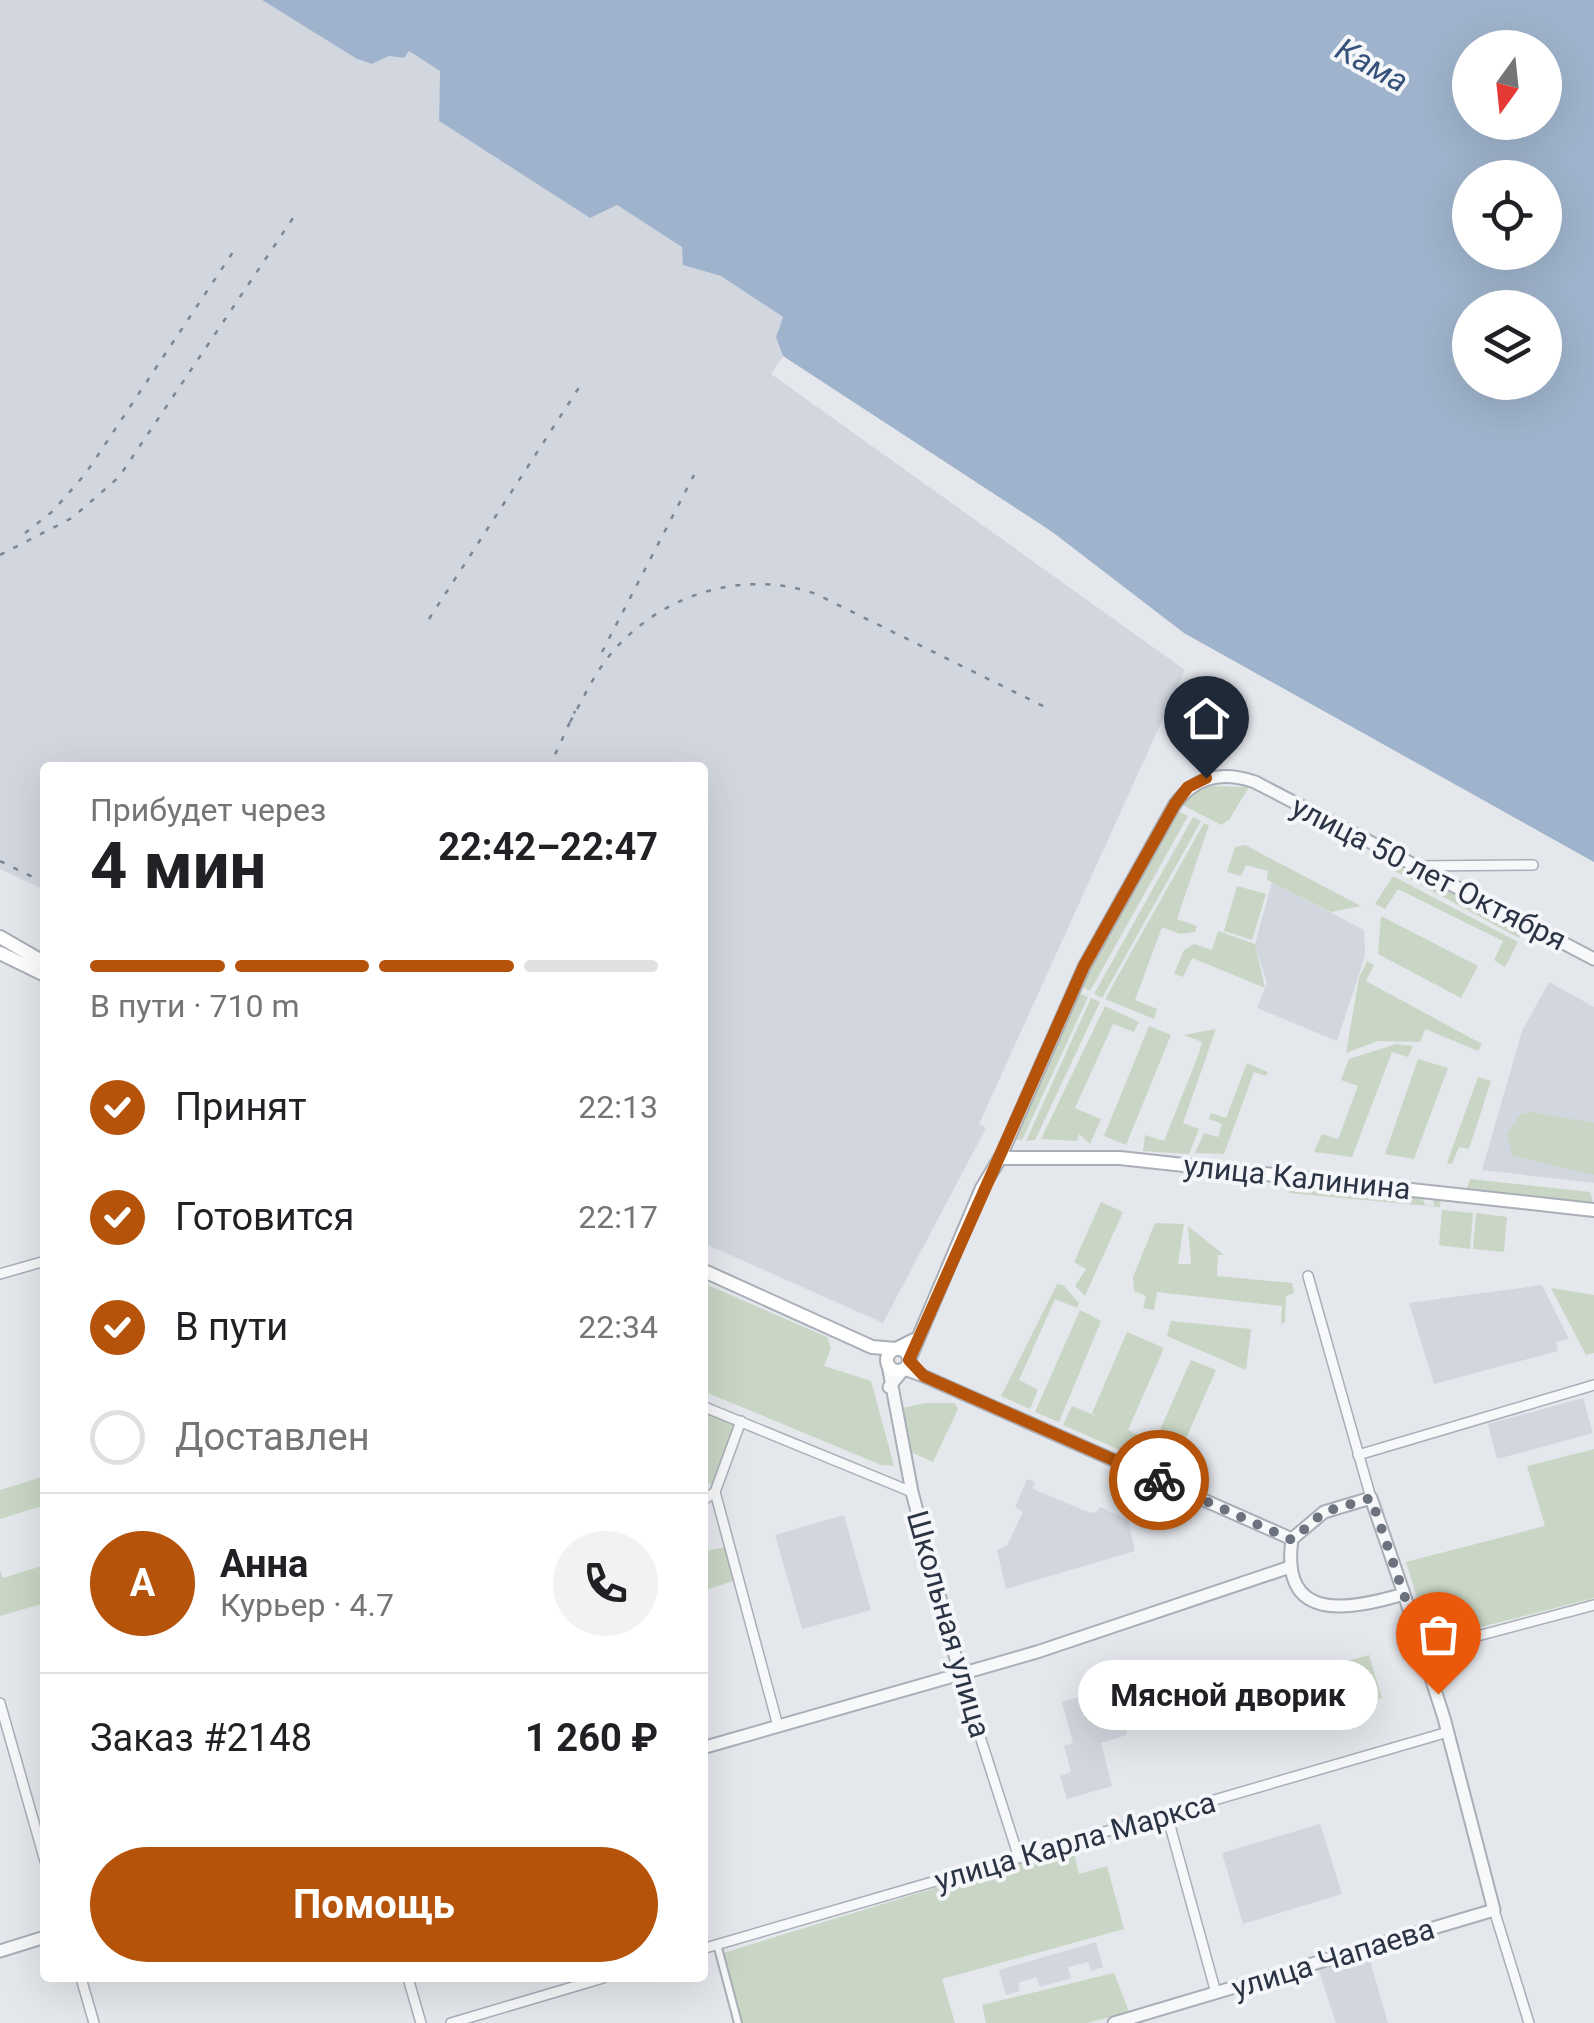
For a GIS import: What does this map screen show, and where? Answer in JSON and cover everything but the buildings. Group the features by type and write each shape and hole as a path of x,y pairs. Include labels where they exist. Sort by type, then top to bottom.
{"main road":[{"path":"0,937 40,959"},
{"path":"0,953 40,973"},
{"name":"улица Калинина","path":"1000,1158 1120,1158 1594,1210"},
{"path":"906,1365 982,1188 1000,1158"},
{"path":"708,1273 872,1346 906,1353 906,1365"},
{"path":"888,1366 887,1356 916,1338"},
{"path":"872,1346 888,1366"},
{"path":"888,1366 906,1365"}],"street":[{"name":"улица 50 лет Октября","path":"1000,1158 1084,966 1175,804 1188,787 1206,778 1236,776 1255,782 1594,959"},
{"path":"1414,866 1533,865"},
{"path":"0,1274 40,1262"},
{"path":"1308,1276 1371,1498 1424,1650 1494,1910 1529,2023"},
{"path":"889,1386 906,1365 1292,1540"},
{"name":"Школьная улица","path":"888,1366 912,1492 960,1674 1019,1858"},
{"path":"1358,1456 1594,1386"},
{"path":"708,1408 912,1492"},
{"path":"708,1497 715,1492 741,1422"},
{"path":"715,1492 778,1726"},
{"path":"1371,1498 1324,1512 1292,1540 1290,1568 1298,1588 1308,1598 1331,1608 1356,1608 1404,1594"},
{"path":"708,1746 960,1674 1290,1568"},
{"path":"1424,1650 1594,1605"},
{"path":"0,1702 40,1843"},
{"name":"улица Карла Маркса","path":"708,1947 1448,1732"},
{"path":"1167,1815 1216,1992"},
{"name":"улица Чапаева","path":"1114,2023 1494,1910"},
{"path":"0,1950 40,1938"},
{"path":"717,1944 738,2023"},
{"path":"82,1982 94,2023"},
{"path":"409,1982 421,2023"},
{"path":"450,2023 588,1982"}],"shaded area":[{"path":"0,0 262,0 357,59 372,64 389,56 404,58 409,51 440,71 439,121 590,218 617,205 683,247 684,265 721,276 783,317 778,330 783,356 771,374 1185,670 979,1124 986,1128 883,1323 708,1245 708,762 40,762 40,888 0,869"},
{"path":"1272,882 1364,930 1365,956 1337,1041 1257,1008 1267,983 1255,944"},
{"path":"1549,982 1594,1007 1594,1183 1482,1170 1522,1031"},
{"path":"1542,1285 1569,1339 1556,1342 1558,1351 1434,1384 1409,1303"},
{"path":"1583,1398 1593,1433 1497,1459 1488,1424"},
{"path":"1027,1479 1035,1482 1033,1489 1088,1512 1095,1513 1100,1507 1128,1520 1135,1551 1006,1589 997,1550 1007,1546 1023,1512 1015,1507"},
{"path":"844,1515 871,1610 802,1629 775,1535"},
{"path":"1166,1673 1174,1702 1123,1716 1127,1735 1101,1743 1112,1786 1067,1799 1060,1776 1071,1772 1064,1746 1073,1743 1062,1702"},
{"path":"1320,1824 1342,1894 1243,1924 1222,1853"},
{"path":"1096,1942 1103,1967 1091,1971 1088,1962 1068,1967 1071,1978 1040,1987 1036,1977 1018,1983 1020,1991 1006,1995 999,1970"},
{"path":"1368,1954 1388,2023 1336,2023 1318,1968"}],"green space":[{"path":"1207,786 1249,787 1229,820 1221,825 1183,805 1192,793"},
{"path":"1177,811 1188,816 1090,991 1080,986"},
{"path":"1193,817 1201,821 1102,998 1094,994"},
{"path":"1204,823 1209,825 1177,919 1197,926 1195,932 1180,934 1162,927 1135,1000 1157,1009 1154,1019 1105,999"},
{"path":"1245,845 1361,906 1331,912 1267,880 1268,871 1246,865 1241,876 1227,872 1235,847"},
{"path":"1399,864 1522,931 1519,938 1395,871"},
{"path":"1393,876 1518,942 1505,967 1494,960 1503,941 1398,889 1385,909 1375,904"},
{"path":"1237,886 1266,894 1252,940 1224,931"},
{"path":"1381,916 1478,966 1461,998 1378,954"},
{"path":"1218,931 1255,944 1265,988 1192,958 1183,977 1174,974 1184,950 1194,944 1212,950"},
{"path":"1367,961 1374,965 1366,981 1482,1044 1478,1051 1425,1029 1420,1042 1378,1041 1346,1053 1359,978"},
{"path":"1076,992 1088,997 1022,1140 1011,1139"},
{"path":"1091,998 1100,1002 1035,1140 1026,1141"},
{"path":"1105,1006 1139,1022 1134,1032 1113,1024 1075,1108 1101,1119 1090,1144 1079,1134 1077,1141 1041,1139"},
{"path":"1149,1026 1171,1035 1126,1145 1104,1136"},
{"path":"1216,1029 1183,1123 1199,1129 1189,1154 1143,1151 1145,1135 1164,1141 1198,1056 1202,1042 1184,1035"},
{"path":"1396,1044 1413,1046 1408,1057 1392,1052 1352,1157 1314,1152 1322,1134 1338,1139 1358,1086 1341,1080 1349,1059"},
{"path":"1418,1059 1448,1068 1414,1159 1385,1154"},
{"path":"1247,1063 1268,1072 1266,1076 1254,1072 1224,1154 1195,1153 1204,1133 1218,1137 1222,1124 1209,1119 1211,1113 1226,1118"},
{"path":"1478,1077 1491,1081 1469,1149 1459,1147 1452,1164 1447,1163"},
{"path":"1530,1112 1594,1123 1594,1175 1513,1156 1507,1135 1520,1115"},
{"path":"1470,1179 1590,1192 1594,1206 1466,1190"},
{"path":"1290,1183 1421,1195 1425,1205 1434,1206 1433,1196 1441,1197 1440,1207 1289,1193"},
{"path":"1101,1202 1123,1212 1085,1296 1075,1286 1086,1269 1074,1262"},
{"path":"1442,1210 1473,1213 1470,1249 1439,1245"},
{"path":"1476,1213 1507,1217 1504,1252 1473,1249"},
{"path":"1155,1223 1184,1224 1178,1264 1191,1264 1188,1226 1224,1255 1218,1255 1217,1276 1292,1283 1294,1293 1286,1296 1285,1322 1281,1324 1282,1306 1157,1292 1154,1310 1143,1308 1146,1296 1134,1291 1133,1277"},
{"path":"1057,1284 1063,1285 1079,1303 1077,1308 1055,1299 1019,1380 1038,1390 1030,1409 1001,1396"},
{"path":"708,1285 827,1337 831,1348 824,1366 871,1381 894,1466 881,1465 708,1393"},
{"path":"1551,1288 1594,1295 1594,1353 1586,1355"},
{"path":"1080,1310 1101,1321 1059,1422 1035,1412"},
{"path":"1171,1321 1251,1329 1246,1370 1167,1336"},
{"path":"1127,1332 1164,1348 1128,1430 1146,1439 1138,1458 1063,1425 1072,1406 1096,1416 1092,1413"},
{"path":"1191,1360 1216,1370 1181,1450 1156,1439"},
{"path":"925,1403 955,1403 958,1409 933,1462 904,1449 897,1409"},
{"path":"708,1412 737,1425 715,1483 708,1484"},
{"path":"1594,1449 1594,1598 1430,1640 1406,1562 1545,1526 1527,1466"},
{"path":"40,1478 40,1507 0,1519 0,1490"},
{"path":"726,1547 736,1580 708,1589 708,1551"},
{"path":"40,1567 40,1604 0,1616 0,1571 3,1578"},
{"path":"1369,1655 1382,1698 1337,1712 1323,1668"},
{"path":"1072,1846 1079,1874 1107,1866 1124,1929 942,1979 955,2023 740,2023 720,1954"},
{"path":"1114,1973 1129,2012 1087,2023 986,2023 982,2005"}],"water":[{"name":"Кама","path":"262,0 1594,0 1594,862 1184,633 1051,531 783,356 776,337 783,317 721,276 683,265 682,247 617,205 590,218 439,121 440,71 409,51 404,58 389,56 372,64 357,59"}],"railway":[{"path":"0,555 72,518 119,477 293,218"},
{"path":"25,533 53,511 86,473 235,249"},
{"path":"429,619 580,386"},
{"path":"602,652 694,475"},
{"path":"570,722 608,657 658,613 708,591 762,584 816,594 1047,708"},
{"path":"552,762 575,711"},
{"path":"0,861 40,881"}],"way so far":[{"path":"1159,1480 1292,1540 1304,1524 1324,1512 1371,1498 1438,1694"}],"place":[{"name":"Мясной дворик","path":"1438,1694"}],"route":[{"path":"1159,1480 924,1376 914,1370 909,1360 982,1188 1000,1158 1084,966 1175,804 1188,787 1206,778"}]}
